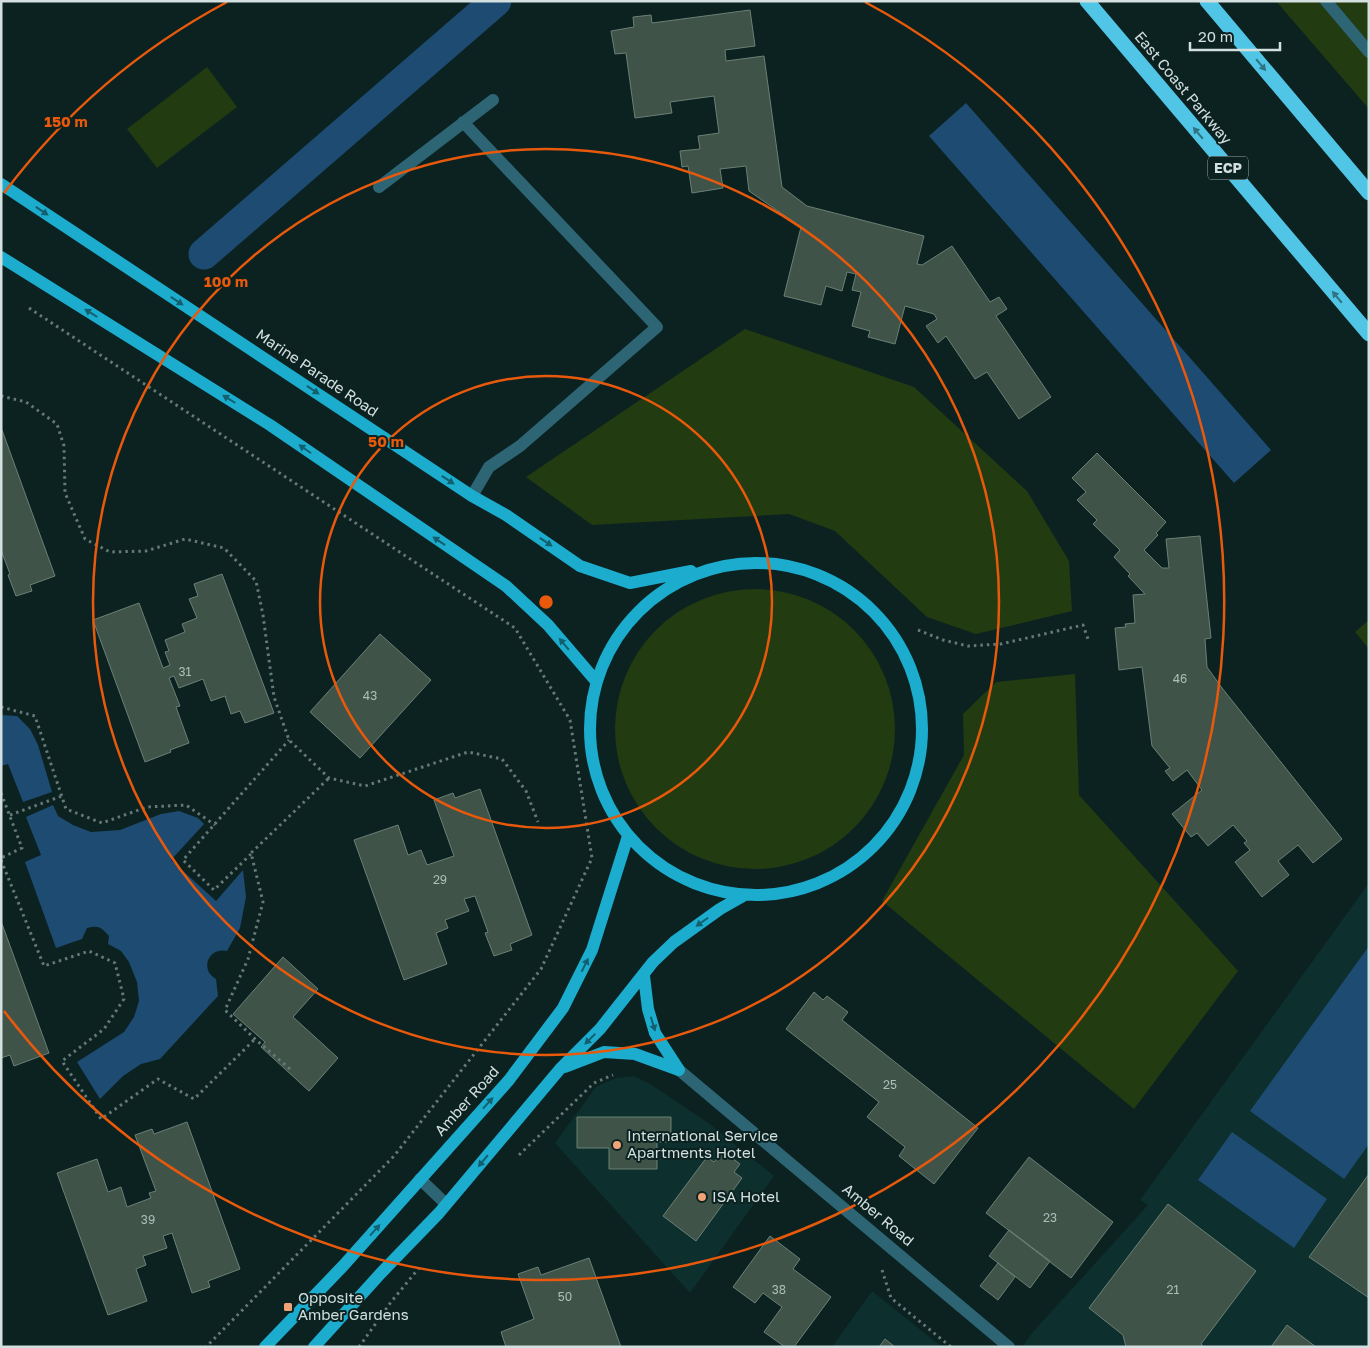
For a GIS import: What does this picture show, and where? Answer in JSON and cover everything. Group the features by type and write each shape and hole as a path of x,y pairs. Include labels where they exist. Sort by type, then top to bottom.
{"highway":[{"name":"East Coast Parkway","path":"1087,1 1369,334"},
{"path":"1207,1 1369,193"}],"main road":[{"name":"Marine Parade Road","path":"1,184 472,496 506,515 580,566 630,582 708,568"},
{"path":"1,257 270,425 506,586 548,624 596,681"},
{"path":"757,561 806,569 851,592 887,626 912,669 922,718 918,769 899,815 867,854 825,881 785,894 743,896 700,886 660,866 628,836 600,788 589,735 596,681 620,631 659,592 708,568 757,561"},
{"name":"Amber Road","path":"265,1347 343,1266 509,1080 563,1008 592,950 628,836"},
{"path":"314,1347 446,1204 560,1069 600,1029 654,962 674,942 720,909 743,896"},
{"path":"644,976 648,1009 655,1033 679,1070"},
{"path":"560,1069 604,1052 635,1054 679,1070"}],"street":[{"path":"1326,1 1369,52"},
{"path":"379,187 493,100"},
{"path":"463,122 657,327 520,446 489,468 472,496"},
{"name":"Amber Road","path":"679,1070 1008,1347"},
{"path":"420,1179 446,1204"}],"path":[{"path":"29,308 515,628 570,720 592,858 541,969 394,1156 206,1347"},
{"path":"1,396 26,402 57,424 64,446 65,492 85,538 110,552 146,551 185,538 224,548 256,581 263,615 274,697 289,740 329,778 365,786 468,752 502,759 526,790 538,822"},
{"path":"918,630 943,640 968,646 1001,644 1083,625 1088,639"},
{"path":"1,707 35,716 66,809 102,823 147,806 186,805 214,825"},
{"path":"289,740 183,860 214,890 329,778"},
{"path":"1,793 22,848 1,859 44,966 90,951 115,963 124,999 104,1029 62,1061 101,1118 158,1079 194,1099 255,1040"},
{"path":"10,815 62,796"},
{"path":"251,853 263,902 248,959 225,1010 255,1040 290,1069"},
{"path":"513,1161 594,1083 617,1073"},
{"path":"359,1347 422,1263"}],"shaded area":[{"path":"1369,883 1369,1347 1022,1347 1032,1333 1148,1205 1140,1200"},
{"path":"634,1076 652,1085 711,1125 774,1176 690,1293 555,1143 596,1087 616,1078"},
{"path":"872,1291 942,1347 832,1347"}],"green space":[{"path":"1276,1 1369,1 1369,109"},
{"path":"207,67 237,107 157,168 127,129"},
{"path":"745,329 914,387 1027,491 1069,561 1072,611 976,634 927,617 835,531 789,514 592,525 526,477"},
{"path":"755,589 782,592 809,600 833,613 854,630 871,651 884,675 892,702 895,729 892,756 884,783 871,807 854,828 833,845 809,858 782,866 755,869 728,866 701,858 677,845 656,828 639,807 626,783 618,756 615,729 618,702 626,675 639,651 656,630 677,613 701,600 728,592"},
{"path":"1369,620 1369,649 1355,632"},
{"path":"1075,674 1079,795 1238,971 1134,1109 882,901 964,755 963,714 996,682"}],"water":[{"path":"966,103 1271,450 1234,483 929,136"},
{"path":"1,715 17,716 30,729 38,745 52,792 23,802 8,764 1,766"},
{"path":"53,805 58,816 73,825 91,832 120,830 161,814 179,811 198,818 204,824 171,860 216,901 243,870 246,897 240,928 227,951 223,950 212,954 207,965 211,975 216,979 218,996 160,1059 141,1064 123,1076 100,1099 77,1062 124,1032 134,1017 139,1001 137,982 129,962 121,951 108,944 109,936 100,928 87,928 82,939 56,948 25,862 41,855 26,817"},
{"path":"1369,946 1369,1144 1344,1179 1250,1111"},
{"path":"1232,1132 1327,1199 1294,1248 1198,1180"}],"building":[{"path":"750,10 755,46 725,50 726,61 764,56 782,187 807,206 924,236 917,264 922,265 952,246 990,302 999,297 1007,309 996,316 1051,397 1019,419 987,372 975,379 946,336 938,343 926,326 937,319 934,314 905,306 895,344 868,337 870,331 852,326 861,292 852,290 856,274 847,272 842,291 826,286 821,305 784,296 801,227 749,191 746,166 720,169 723,188 692,193 688,166 682,167 680,151 700,149 698,136 719,133 714,96 670,102 672,113 635,118 626,53 615,54 611,31 634,27 633,17 651,15 652,23"},
{"path":"2,430 55,576 30,585 32,591 16,596 1,550"},
{"path":"1097,453 1166,522 1156,533 1158,535 1144,550 1162,568 1169,568 1166,539 1200,536 1211,638 1205,639 1207,667 1342,839 1313,863 1298,845 1278,861 1289,875 1262,897 1235,862 1250,850 1244,843 1247,841 1233,825 1208,846 1197,833 1191,837 1172,814 1202,790 1187,770 1173,781 1165,771 1170,768 1152,746 1142,667 1119,670 1115,628 1126,627 1125,624 1135,623 1133,595 1145,594 1114,557 1120,550 1093,524 1097,520 1077,500 1086,492 1072,478"},
{"path":"222,574 274,713 245,723 240,711 231,714 225,696 211,701 203,679 179,688 174,676 169,678 180,706 176,707 189,743 145,762 93,620 139,603 163,668 170,665 165,652 169,651 165,640 185,632 182,624 197,618 189,599 198,596 194,584"},
{"path":"380,634 431,680 360,758 310,712"},
{"path":"480,789 532,935 510,944 512,950 494,956 485,933 488,932 475,896 464,899 469,911 445,920 448,928 436,933 447,964 404,980 354,840 398,825 408,855 421,850 427,865 454,856 434,800 453,793 455,798"},
{"path":"1,921 49,1053 14,1066 10,1055 1,1058"},
{"path":"283,957 318,989 293,1017 338,1058 309,1091 261,1047 265,1042 233,1014"},
{"path":"814,992 823,1000 827,996 848,1012 842,1020 978,1128 934,1184 899,1156 905,1147 867,1117 879,1102 786,1029"},
{"name":"International Service Apartments Hotel","path":"577,1117 671,1117 671,1142 657,1142 657,1169 609,1169 609,1148 577,1148"},
{"path":"187,1122 240,1269 208,1281 210,1287 192,1293 172,1233 163,1236 167,1248 143,1256 146,1265 136,1269 147,1301 108,1315 57,1173 97,1159 108,1192 121,1187 127,1207 151,1198 149,1193 156,1191 135,1135 152,1129 154,1134"},
{"name":"ISA Hotel","path":"723,1151 740,1164 734,1172 742,1178 696,1241 663,1216 707,1157 714,1162"},
{"path":"1029,1157 1113,1222 1071,1278 986,1213"},
{"path":"1369,1174 1369,1298 1309,1257"},
{"path":"1168,1204 1256,1271 1201,1344 1204,1347 1126,1347 1123,1335 1089,1308"},
{"path":"1009,1230 1050,1261 1030,1288 989,1256"},
{"path":"770,1236 800,1259 793,1269 831,1297 794,1347 785,1347 764,1332 782,1307 763,1293 755,1303 733,1287"},
{"path":"589,1258 621,1347 506,1347 501,1332 534,1319 518,1274 538,1267 541,1275"},
{"path":"998,1263 1015,1277 998,1300 980,1286"},
{"path":"1287,1325 1316,1347 1271,1347"},
{"path":"885,1339 895,1347 879,1347"}],"waterway":[{"path":"204,254 496,1"}],"place":[{"name":"International Service Apartments Hotel","path":"617,1145"},
{"name":"ISA Hotel","path":"702,1197"},
{"name":"Opposite Amber Gardens","path":"288,1307"}]}
